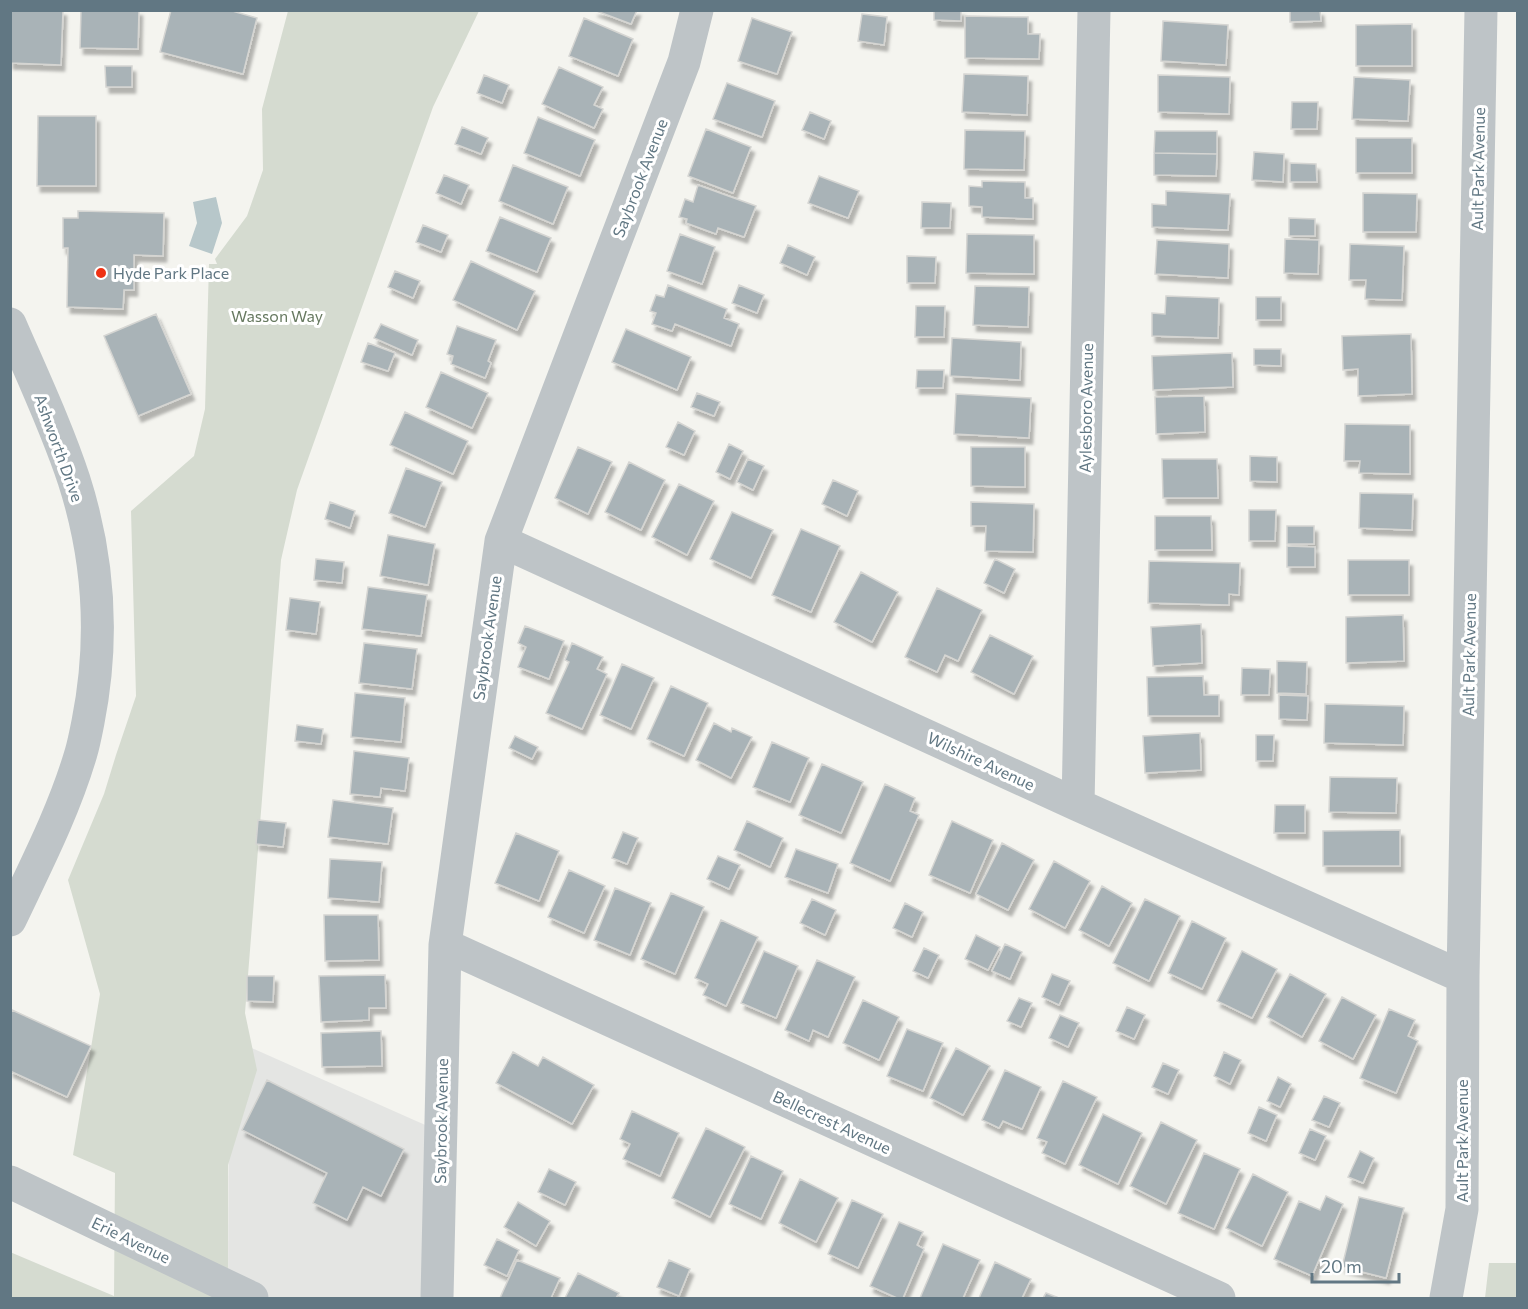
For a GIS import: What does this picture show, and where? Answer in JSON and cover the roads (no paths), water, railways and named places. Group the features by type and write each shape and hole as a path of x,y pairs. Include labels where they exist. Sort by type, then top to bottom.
{"street":[{"name":"Saybrook Avenue","path":"437,1299 444,945 501,541 684,62 698,10"},
{"name":"Aylesboro Avenue","path":"1078,805 1094,10"},
{"name":"Ault Park Avenue","path":"1446,1299 1462,1209 1463,977 1481,10"},
{"name":"Ashworth Drive","path":"10,324 75,481 88,534 96,588 98,643 93,697 82,751 64,803 10,920"},
{"name":"Wilshire Avenue","path":"501,541 1078,805 1463,977"},
{"name":"Bellecrest Avenue","path":"444,945 1219,1299"},
{"name":"Erie Avenue","path":"10,1182 247,1296"}],"place":[{"name":"Hyde Park Place","path":"101,273"}],"park label":[{"name":"Wasson Way","path":"277,316"}]}
